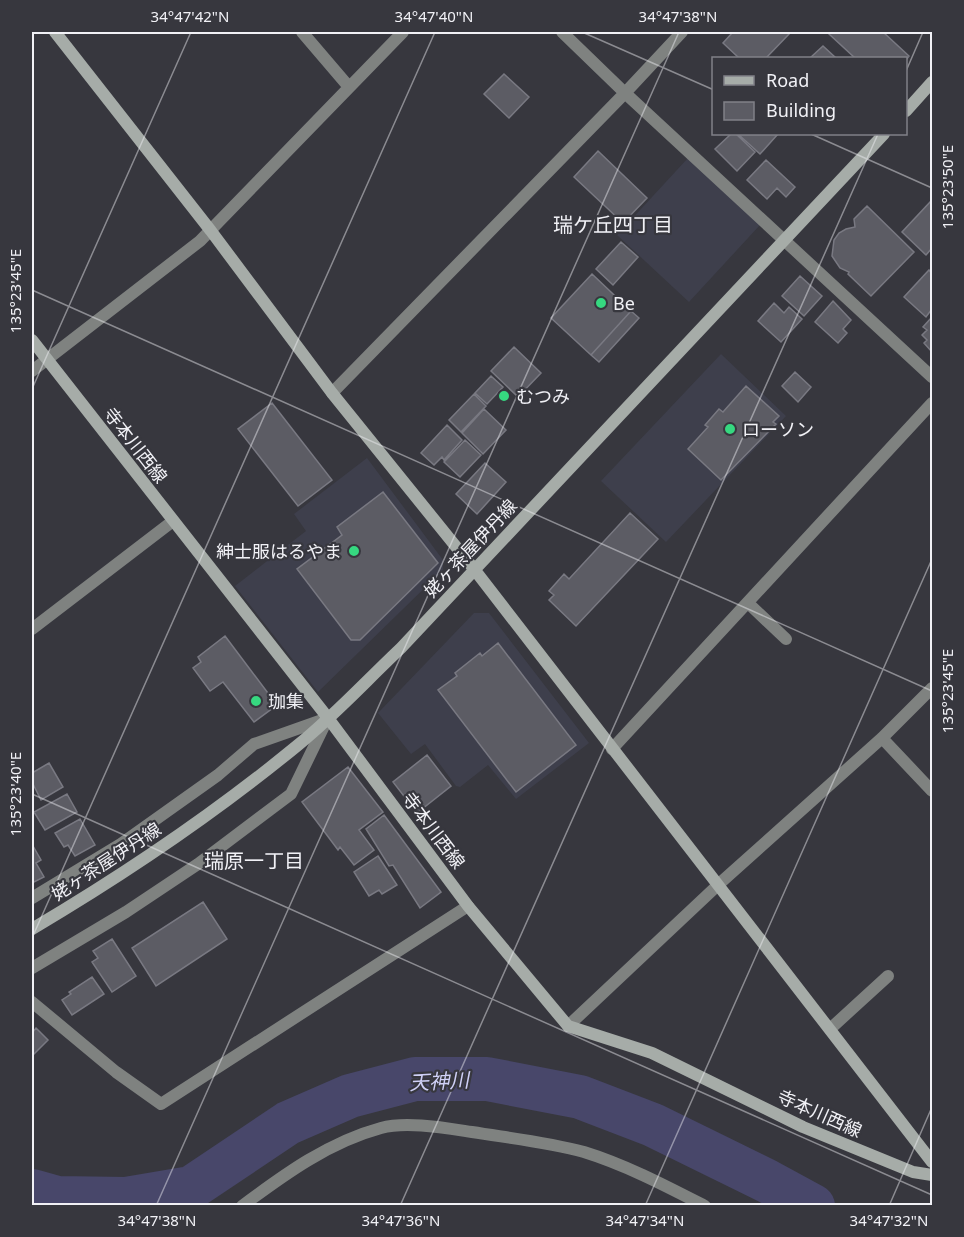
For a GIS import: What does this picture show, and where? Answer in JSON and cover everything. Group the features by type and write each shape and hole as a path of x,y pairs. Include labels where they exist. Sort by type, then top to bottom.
{"main road":[{"path":"55,32 211,231 332,393 474,569 933,1162"},
{"path":"907,110 933,82"},
{"name":"姥ヶ茶屋伊丹線","path":"32,929 164,847 299,744 328,718 401,648 883,135"},
{"name":"寺本川西線","path":"32,340 328,718 468,906 568,1026 652,1053 813,1131 913,1172 933,1175"}],"street":[{"path":"302,32 349,87"},
{"path":"32,371 211,231 403,32"},
{"path":"562,32 624,93 933,377"},
{"path":"332,393 682,32"},
{"path":"612,749 933,403"},
{"path":"32,629 173,521"},
{"path":"748,603 786,639"},
{"path":"568,1026 718,884 882,738 933,688"},
{"path":"32,898 121,844 218,775 254,744 328,718"},
{"path":"32,968 126,912 198,864 291,794 328,718"},
{"path":"882,738 933,791"},
{"path":"32,1002 116,1072 161,1104 468,906"},
{"path":"830,1029 888,976"},
{"path":"242,1206 311,1158 350,1139 383,1127 410,1126 455,1129 584,1152 626,1168 705,1206"}],"shaded area":[{"path":"688,158 760,225 689,302 617,235"},
{"path":"721,354 786,416 666,542 601,481"},
{"path":"367,458 443,560 443,570 318,692 235,586 306,531 294,514"},
{"path":"474,613 489,613 589,743 516,799 488,765 460,787 456,786 425,744 411,754 378,713"}],"building":[{"path":"733,32 791,32 767,57 738,57 723,43"},
{"path":"831,32 883,32 909,56 907,59 854,57 829,34"},
{"path":"823,46 835,57 811,57"},
{"path":"504,74 529,97 509,118 484,94"},
{"path":"730,135 737,135 755,152 737,171 715,149"},
{"path":"739,135 777,135 760,154"},
{"path":"598,151 647,198 623,223 574,177"},
{"path":"766,160 795,187 786,197 777,188 767,199 747,180"},
{"path":"932,200 932,248 926,255 902,232"},
{"path":"867,206 914,252 871,296 848,274 849,272 840,268 832,256 834,240 839,233 855,227 854,219"},
{"path":"621,242 638,257 613,285 596,269"},
{"path":"929,270 932,274 932,309 926,317 904,297"},
{"path":"592,274 631,311 591,355 551,318"},
{"path":"800,276 822,296 804,316 782,296"},
{"path":"833,301 851,320 843,329 847,333 838,343 815,322"},
{"path":"774,303 784,313 789,307 802,319 781,342 758,321"},
{"path":"631,311 639,318 599,362 591,355"},
{"path":"932,317 932,352 924,343 927,340 922,335 927,330 923,327"},
{"path":"514,347 541,373 518,397 491,371"},
{"path":"795,372 811,387 798,402 782,386"},
{"path":"491,376 503,387 487,404 475,393"},
{"path":"746,386 779,416 773,422 776,424 721,480 688,449 708,427 705,425 719,409 723,412"},
{"path":"474,394 486,406 461,432 449,420"},
{"path":"272,403 332,480 298,506 238,429"},
{"path":"484,409 506,430 483,454 462,433"},
{"path":"447,425 462,440 444,460 442,457 434,465 421,453"},
{"path":"465,440 481,455 460,477 444,462"},
{"path":"485,463 506,482 477,514 456,494"},
{"path":"383,492 438,563 360,640 351,640 297,569 342,535 337,527"},
{"path":"630,513 658,539 576,626 549,600 554,595 549,591 564,574 569,579"},
{"path":"225,636 277,705 254,722 223,682 210,691 193,668 201,662 198,657"},
{"path":"498,643 576,745 516,792 438,690 457,676 455,673 480,653 482,656"},
{"path":"427,755 451,786 417,813 393,782"},
{"path":"49,763 63,787 41,800 32,782 32,773"},
{"path":"348,767 383,812 359,830 374,850 354,865 340,847 338,850 302,802"},
{"path":"67,794 77,812 45,830 34,812"},
{"path":"384,815 441,892 420,908 393,865 389,866 366,829"},
{"path":"80,819 95,845 75,856 68,845 64,847 55,833"},
{"path":"32,847 41,860 36,863 44,877 32,883"},
{"path":"378,856 397,885 382,894 379,890 369,896 354,872"},
{"path":"203,902 227,939 156,986 132,948"},
{"path":"112,939 136,976 112,992 92,962 98,958 93,951"},
{"path":"92,977 104,994 72,1015 62,1000 71,994 69,992"},
{"path":"36,1028 48,1040 32,1056 32,1033"}],"waterway":[{"name":"天神川","path":"32,1191 57,1198 126,1199 191,1188 288,1123 350,1096 415,1079 487,1079 580,1097 653,1125 813,1206"}],"place":[{"name":"Be","path":"601,303"},
{"name":"むつみ","path":"504,396"},
{"name":"ローソン","path":"730,429"},
{"name":"紳士服はるやま","path":"354,551"},
{"name":"珈集","path":"256,701"}],"district":[{"name":"瑞ケ丘四丁目","path":"613,224"},
{"name":"瑞原一丁目","path":"254,860"}]}
